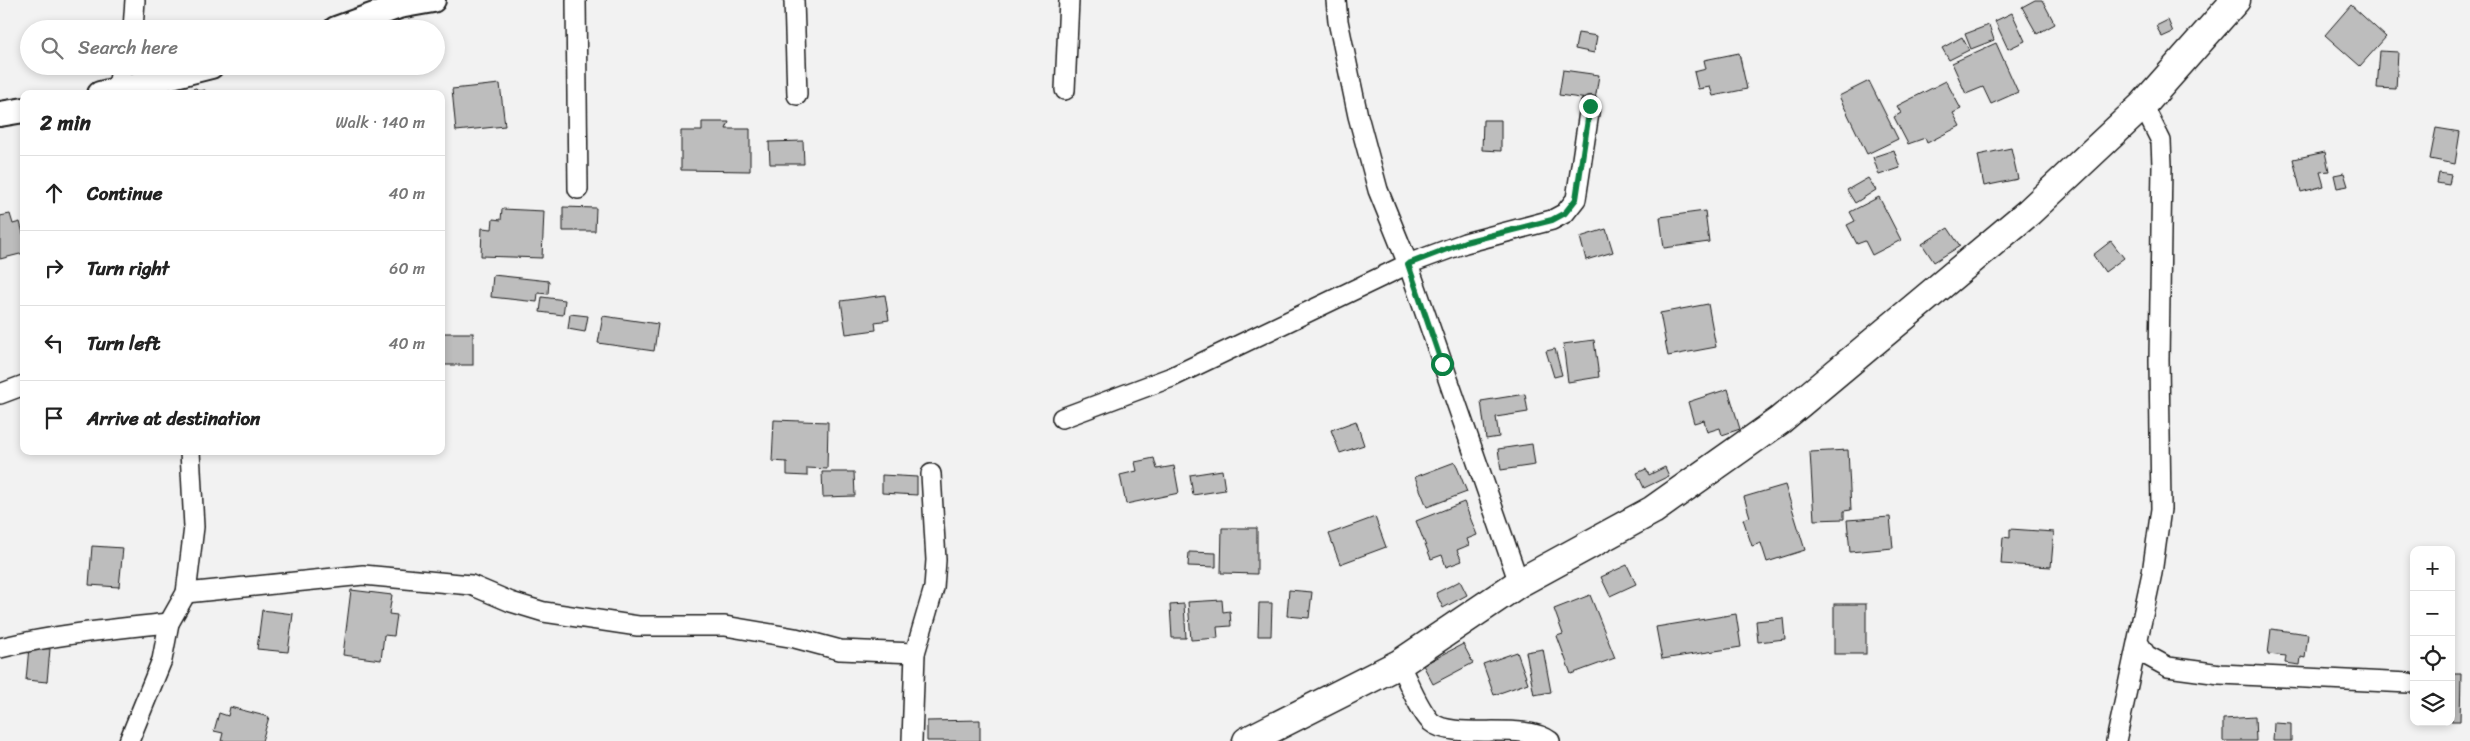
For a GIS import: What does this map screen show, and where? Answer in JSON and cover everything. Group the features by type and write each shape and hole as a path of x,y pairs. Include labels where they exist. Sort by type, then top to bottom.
{"main road":[{"path":"1247,741 1399,664 1519,583 1653,510 1779,421 2029,212 2143,105 2236,0"}],"street":[{"path":"134,20 135,0"},
{"path":"361,20 399,6 433,0"},
{"path":"576,0 578,189"},
{"path":"794,0 797,95"},
{"path":"1065,90 1070,0"},
{"path":"1336,0 1338,21 1358,116 1378,190 1408,264 1519,583"},
{"path":"112,90 118,75"},
{"path":"122,90 178,75"},
{"path":"2116,741 2152,573 2161,499 2159,360 2161,141 2143,105"},
{"path":"1062,418 1172,377 1408,264 1465,242 1552,220 1565,213 1576,199 1590,106"},
{"path":"0,114 20,111"},
{"path":"0,394 20,386"},
{"path":"129,741 162,660 169,624 186,593 194,527 190,455"},
{"path":"912,741 915,653 934,588 936,560 931,474"},
{"path":"186,593 364,575 472,585 511,602 544,612 638,626 725,626 794,638 840,650 915,653"},
{"path":"0,648 37,639 83,632 169,624"},
{"path":"2138,642 2146,654 2168,667 2220,674 2409,683"},
{"path":"1399,664 1431,722 1447,730 1524,734 1546,738 1550,741"}],"building":[{"path":"2035,0 2042,0 2055,24 2037,34 2022,7"},
{"path":"2351,5 2386,37 2360,66 2325,35"},
{"path":"2012,13 2025,41 2008,49 1995,21"},
{"path":"2168,20 2173,32 2162,37 2156,26"},
{"path":"1989,25 1994,40 1971,49 1965,34"},
{"path":"1578,33 1597,36 1594,53 1575,49"},
{"path":"1962,37 1969,50 1949,60 1942,48"},
{"path":"1996,43 2018,92 1991,104 1983,87 1966,94 1952,63"},
{"path":"2380,51 2398,52 2396,89 2377,88"},
{"path":"1739,53 1747,89 1713,96 1710,87 1698,89 1694,72 1706,69 1704,60"},
{"path":"1563,70 1599,75 1595,100 1559,95"},
{"path":"1869,81 1898,139 1867,154 1839,96"},
{"path":"1946,81 1961,109 1953,113 1960,126 1927,143 1925,138 1908,144 1894,117 1901,113 1897,106"},
{"path":"500,84 505,126 456,131 452,89"},
{"path":"1483,120 1501,120 1501,151 1482,150"},
{"path":"702,122 729,122 726,129 750,129 750,171 681,170 681,131 702,131"},
{"path":"2436,128 2460,132 2455,164 2430,159"},
{"path":"803,141 804,164 770,164 769,142"},
{"path":"2011,148 2018,179 1984,186 1978,155"},
{"path":"1894,150 1900,168 1879,175 1873,157"},
{"path":"2325,152 2329,171 2320,172 2324,186 2301,192 2293,159"},
{"path":"2344,173 2348,186 2337,188 2334,175"},
{"path":"2439,173 2451,175 2449,185 2437,183"},
{"path":"1868,178 1876,190 1855,203 1847,190"},
{"path":"1879,197 1901,240 1872,255 1865,241 1857,244 1847,225 1855,221 1850,212"},
{"path":"563,207 596,208 595,231 563,231"},
{"path":"502,209 544,211 542,258 481,256 482,228 492,229 493,219 501,220"},
{"path":"1705,211 1709,242 1664,248 1660,217"},
{"path":"10,214 13,224 20,222 20,254 0,259 0,216"},
{"path":"1948,228 1960,246 1934,262 1922,244"},
{"path":"1606,229 1613,252 1586,260 1580,237"},
{"path":"2111,241 2124,258 2105,272 2093,255"},
{"path":"493,275 549,281 548,294 538,293 537,302 491,297"},
{"path":"885,295 889,320 875,322 876,330 846,334 841,301"},
{"path":"542,297 565,300 563,315 540,312"},
{"path":"1708,304 1716,347 1668,356 1660,313"},
{"path":"570,314 588,316 585,332 568,329"},
{"path":"603,316 658,324 654,351 598,343"},
{"path":"445,333 473,333 473,365 445,365"},
{"path":"1594,340 1599,377 1568,382 1563,344"},
{"path":"1555,349 1562,375 1554,377 1546,351"},
{"path":"1728,389 1740,429 1722,435 1720,428 1707,432 1704,420 1694,423 1688,402"},
{"path":"1525,394 1528,412 1496,417 1499,437 1486,439 1481,401"},
{"path":"774,420 828,422 827,469 807,468 807,476 787,475 787,462 772,461"},
{"path":"1356,421 1364,445 1340,453 1331,430"},
{"path":"1532,444 1535,465 1501,470 1498,449"},
{"path":"1848,450 1851,510 1844,511 1844,519 1814,520 1810,452"},
{"path":"1154,458 1157,469 1174,466 1179,493 1126,504 1120,475 1137,471 1135,462"},
{"path":"1455,462 1467,492 1427,507 1415,477"},
{"path":"1665,467 1669,476 1644,488 1637,473 1646,469 1649,475"},
{"path":"1222,470 1225,490 1193,495 1190,475"},
{"path":"822,472 854,472 855,496 823,497"},
{"path":"882,475 917,477 917,495 882,493"},
{"path":"1785,485 1805,550 1767,562 1761,543 1752,546 1743,519 1750,517 1744,497"},
{"path":"1464,502 1477,535 1467,539 1469,545 1457,550 1462,561 1446,567 1442,555 1431,559 1416,521"},
{"path":"1375,517 1386,547 1340,564 1329,534"},
{"path":"1890,517 1893,548 1850,552 1847,520"},
{"path":"1222,528 1257,528 1257,574 1221,573"},
{"path":"2010,529 2054,532 2051,567 2001,564 2003,537 2010,538"},
{"path":"92,546 123,548 119,587 89,585"},
{"path":"1189,552 1216,553 1216,567 1188,566"},
{"path":"1627,565 1636,584 1610,596 1601,577"},
{"path":"1460,581 1467,595 1443,608 1436,593"},
{"path":"351,590 392,595 389,614 397,615 394,636 384,635 381,660 343,655"},
{"path":"1289,590 1312,592 1309,618 1287,616"},
{"path":"1590,595 1615,658 1571,674 1557,636 1563,634 1554,609"},
{"path":"1222,600 1223,612 1230,611 1231,626 1217,627 1218,638 1191,640 1188,602"},
{"path":"1259,603 1272,603 1271,636 1258,636"},
{"path":"1184,604 1186,638 1172,638 1170,605"},
{"path":"1834,604 1866,604 1866,654 1834,654"},
{"path":"262,610 293,614 288,652 257,649"},
{"path":"1736,614 1741,647 1662,659 1656,627"},
{"path":"1783,618 1785,639 1758,642 1756,621"},
{"path":"2271,629 2308,634 2305,658 2301,657 2300,665 2285,663 2286,656 2268,654"},
{"path":"1463,644 1473,663 1433,684 1423,665"},
{"path":"29,647 50,649 47,682 26,680"},
{"path":"1543,649 1551,692 1534,695 1526,652"},
{"path":"1517,652 1528,683 1494,695 1483,664"},
{"path":"2455,674 2461,674 2460,721 2455,721"},
{"path":"230,707 269,717 262,741 221,741 223,733 214,731 219,713 228,716"},
{"path":"2255,717 2256,741 2223,741 2223,719"},
{"path":"980,720 980,741 927,741 927,721"},
{"path":"2274,723 2291,724 2291,741 2273,741"}],"route":[{"path":"1442,364 1408,264 1465,242 1552,220 1565,213 1576,199 1590,106"}]}
